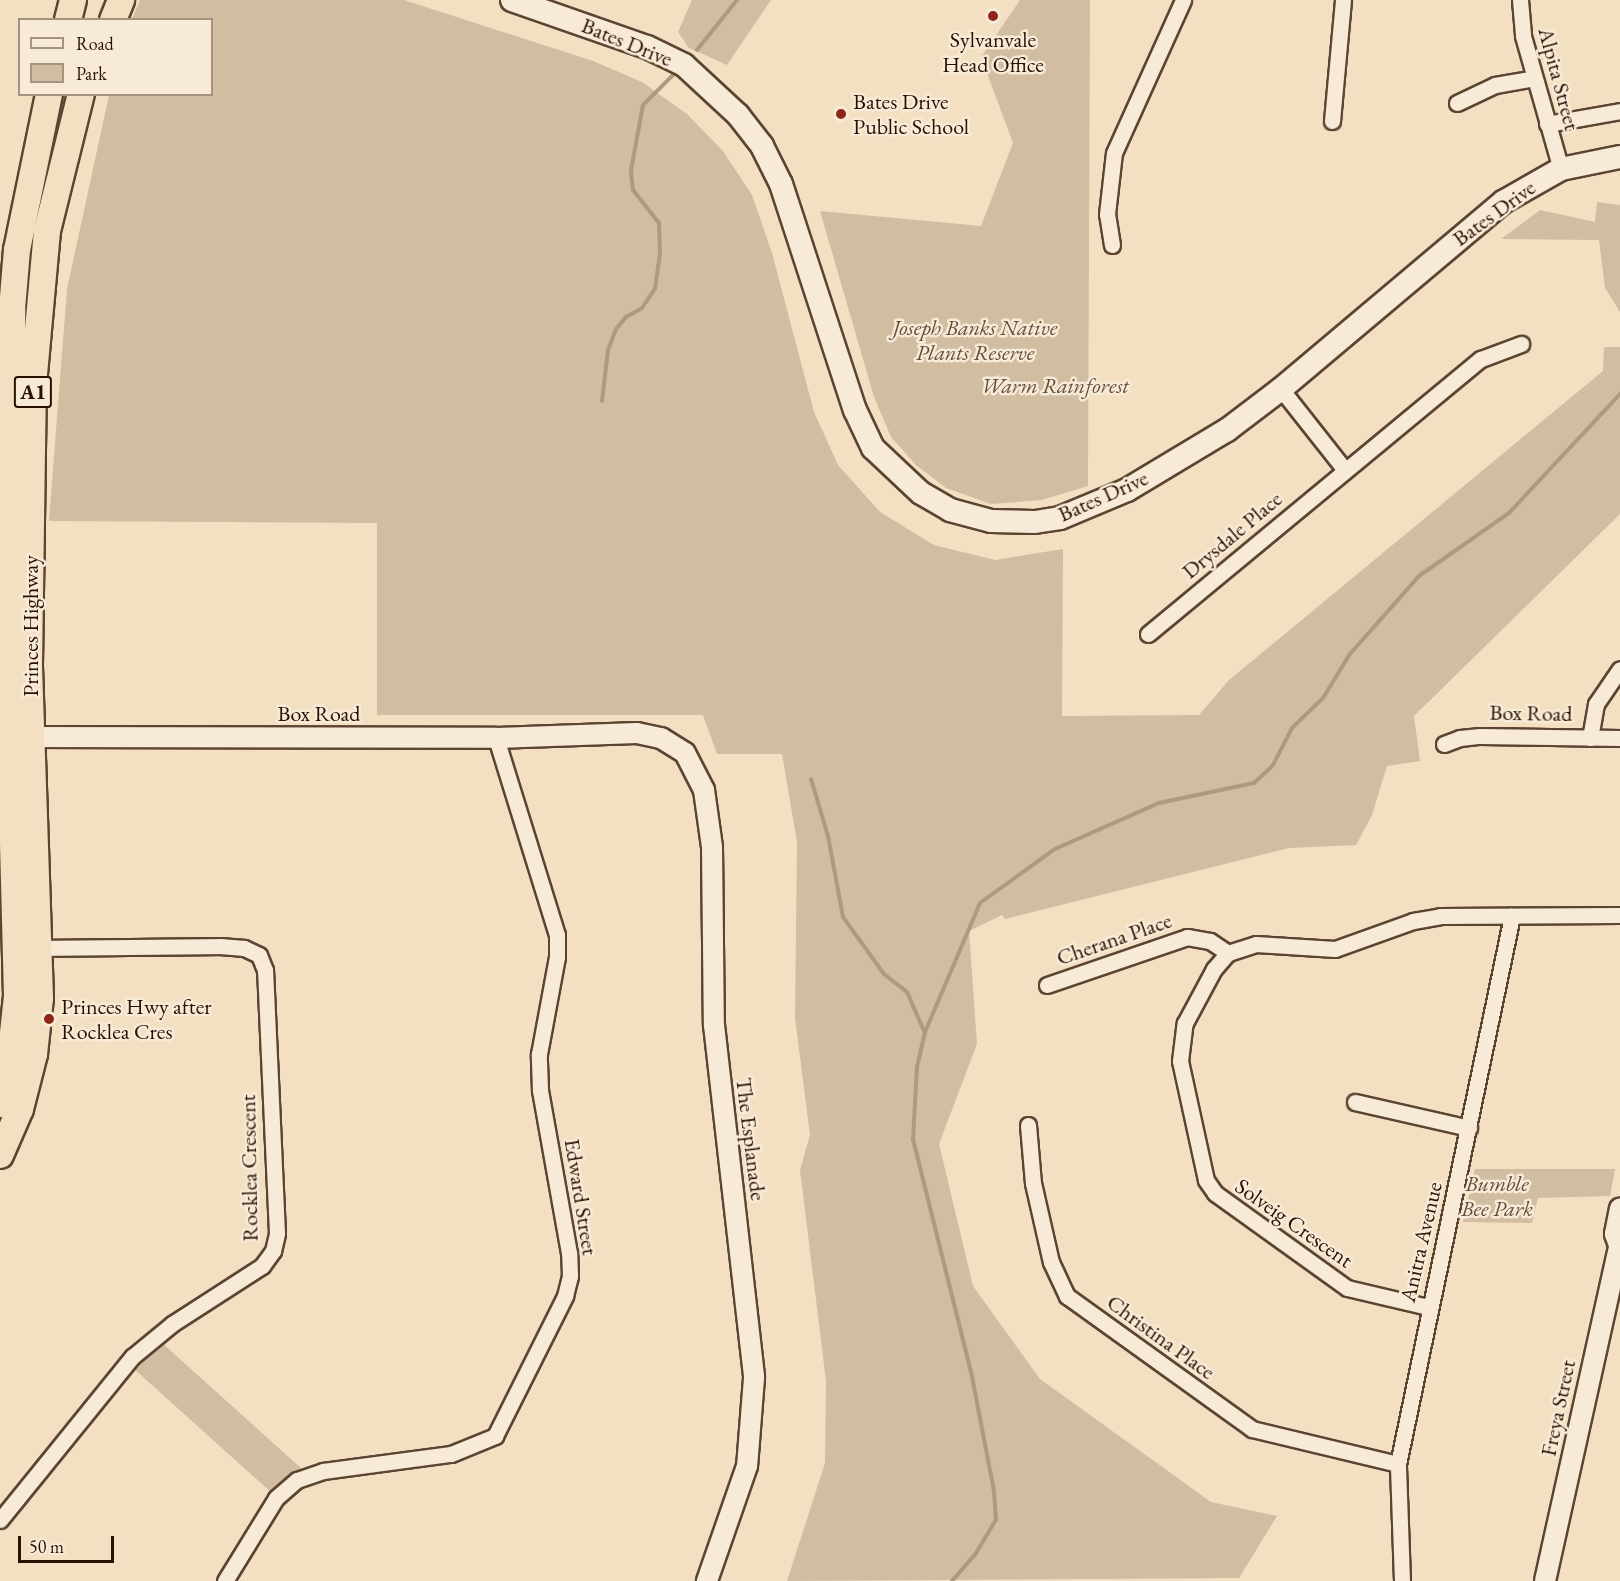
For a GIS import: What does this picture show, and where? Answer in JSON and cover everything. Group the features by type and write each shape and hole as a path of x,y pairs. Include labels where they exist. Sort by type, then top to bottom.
{"highway":[{"path":"68,18 72,0"},
{"path":"99,18 103,0"},
{"path":"114,18 121,0"},
{"name":"Princes Highway","path":"0,1104 7,1088 17,996 12,309 17,250 49,96"},
{"name":"Princes Highway","path":"0,1155 20,1109 34,1054 40,948 14,737 35,351 46,231 80,96"}],"main road":[{"name":"Bates Drive","path":"512,0 637,43 684,65 738,115 762,146 781,184 855,410 873,448 897,474 950,510 1016,522 1060,518 1085,509 1126,490 1227,430 1281,390 1503,202 1561,169 1620,157"}],"street":[{"path":"1112,244 1107,214 1114,153 1183,0"},
{"path":"1332,121 1343,0"},
{"name":"Alpita Street","path":"1520,0 1523,36 1561,169"},
{"path":"1457,103 1495,85 1534,78"},
{"path":"1547,124 1620,111"},
{"name":"Drysdale Place","path":"1148,634 1481,359 1521,344"},
{"path":"1281,390 1345,470"},
{"path":"1590,738 1596,704 1620,669"},
{"name":"Box Road","path":"14,737 496,738 637,733"},
{"name":"The Esplanade","path":"637,733 673,744 692,762 704,790 712,848 714,1024 754,1378 753,1424 747,1466 707,1581"},
{"name":"Box Road","path":"1443,744 1460,738 1480,736 1620,738"},
{"name":"Edward Street","path":"225,1581 276,1498 297,1480 323,1471 451,1454 495,1436 565,1296 570,1276 569,1253 540,1090 539,1054 557,957 558,935 496,738"},
{"path":"1228,953 1256,944 1335,949 1413,921 1440,916 1620,915"},
{"name":"Anitra Avenue","path":"1402,1581 1398,1464 1428,1307 1469,1128 1512,916"},
{"name":"Cherana Place","path":"1047,985 1187,937 1210,941 1228,953"},
{"name":"Rocklea Crescent","path":"0,1520 132,1357 172,1324 262,1266 273,1251 276,1233 265,970 259,956 244,948 220,946 40,948"},
{"name":"Solveig Crescent","path":"1228,953 1214,969 1195,1004 1179,1049 1209,1186 1219,1198 1347,1288 1428,1307"},
{"path":"1355,1102 1469,1128"},
{"name":"Christina Place","path":"1028,1125 1033,1183 1048,1251 1055,1277 1067,1296 1252,1429 1398,1464"},
{"name":"Freya Street","path":"1545,1581 1619,1250 1615,1234 1620,1208"}],"green space":[{"path":"140,0 404,0 593,61 642,82 687,114 723,151 752,195 772,253 814,412 838,465 880,512 934,545 995,560 1063,549 1062,716 1199,715 1229,680 1603,371 1604,347 1620,347 1620,514 1414,716 1420,761 1387,766 1372,815 1356,845 1289,848 1005,919 1002,915 969,931 977,1044 939,1144 973,1286 1040,1379 1211,1502 1277,1516 1239,1578 787,1581 825,1463 826,1381 800,1170 810,1135 795,1018 797,842 782,754 717,754 703,715 377,715 377,523 49,521 67,289 109,96 213,96 213,18 132,18"},
{"path":"692,0 771,0 727,65 689,48 678,32"},
{"name":"Joseph Banks Native Plants Reserve","path":"1020,0 1090,0 1088,486 1042,500 991,504 946,488 916,465 891,437 874,397 820,211 981,226 1013,143 981,57"},
{"path":"1597,202 1620,205 1620,312 1605,288 1599,240 1501,239 1540,210 1595,222"},
{"name":"Bumble Bee Park","path":"1475,1169 1615,1169 1610,1196 1538,1198 1532,1223 1463,1222"},
{"path":"161,1342 302,1469 277,1497 136,1370"}],"waterway":[{"path":"697,50 737,0"},
{"path":"602,401 608,350 616,329 626,317 642,308 655,289 660,252 659,223 633,190 631,170 643,105 674,74"},
{"path":"952,1581 976,1553 996,1520 994,1491 971,1372 913,1140 917,1067 925,1032 980,903 1055,849 1159,803 1254,783 1273,765 1292,728 1323,698 1350,654 1419,576 1509,513 1620,394"},
{"path":"811,779 828,836 843,917 884,974 907,992 924,1031"}],"place":[{"name":"Sylvanvale Head Office","path":"993,16"},
{"name":"Bates Drive Public School","path":"841,114"},
{"name":"Princes Hwy after Rocklea Cres","path":"49,1019"}],"park label":[{"name":"Warm Rainforest","path":"1055,386"}]}
